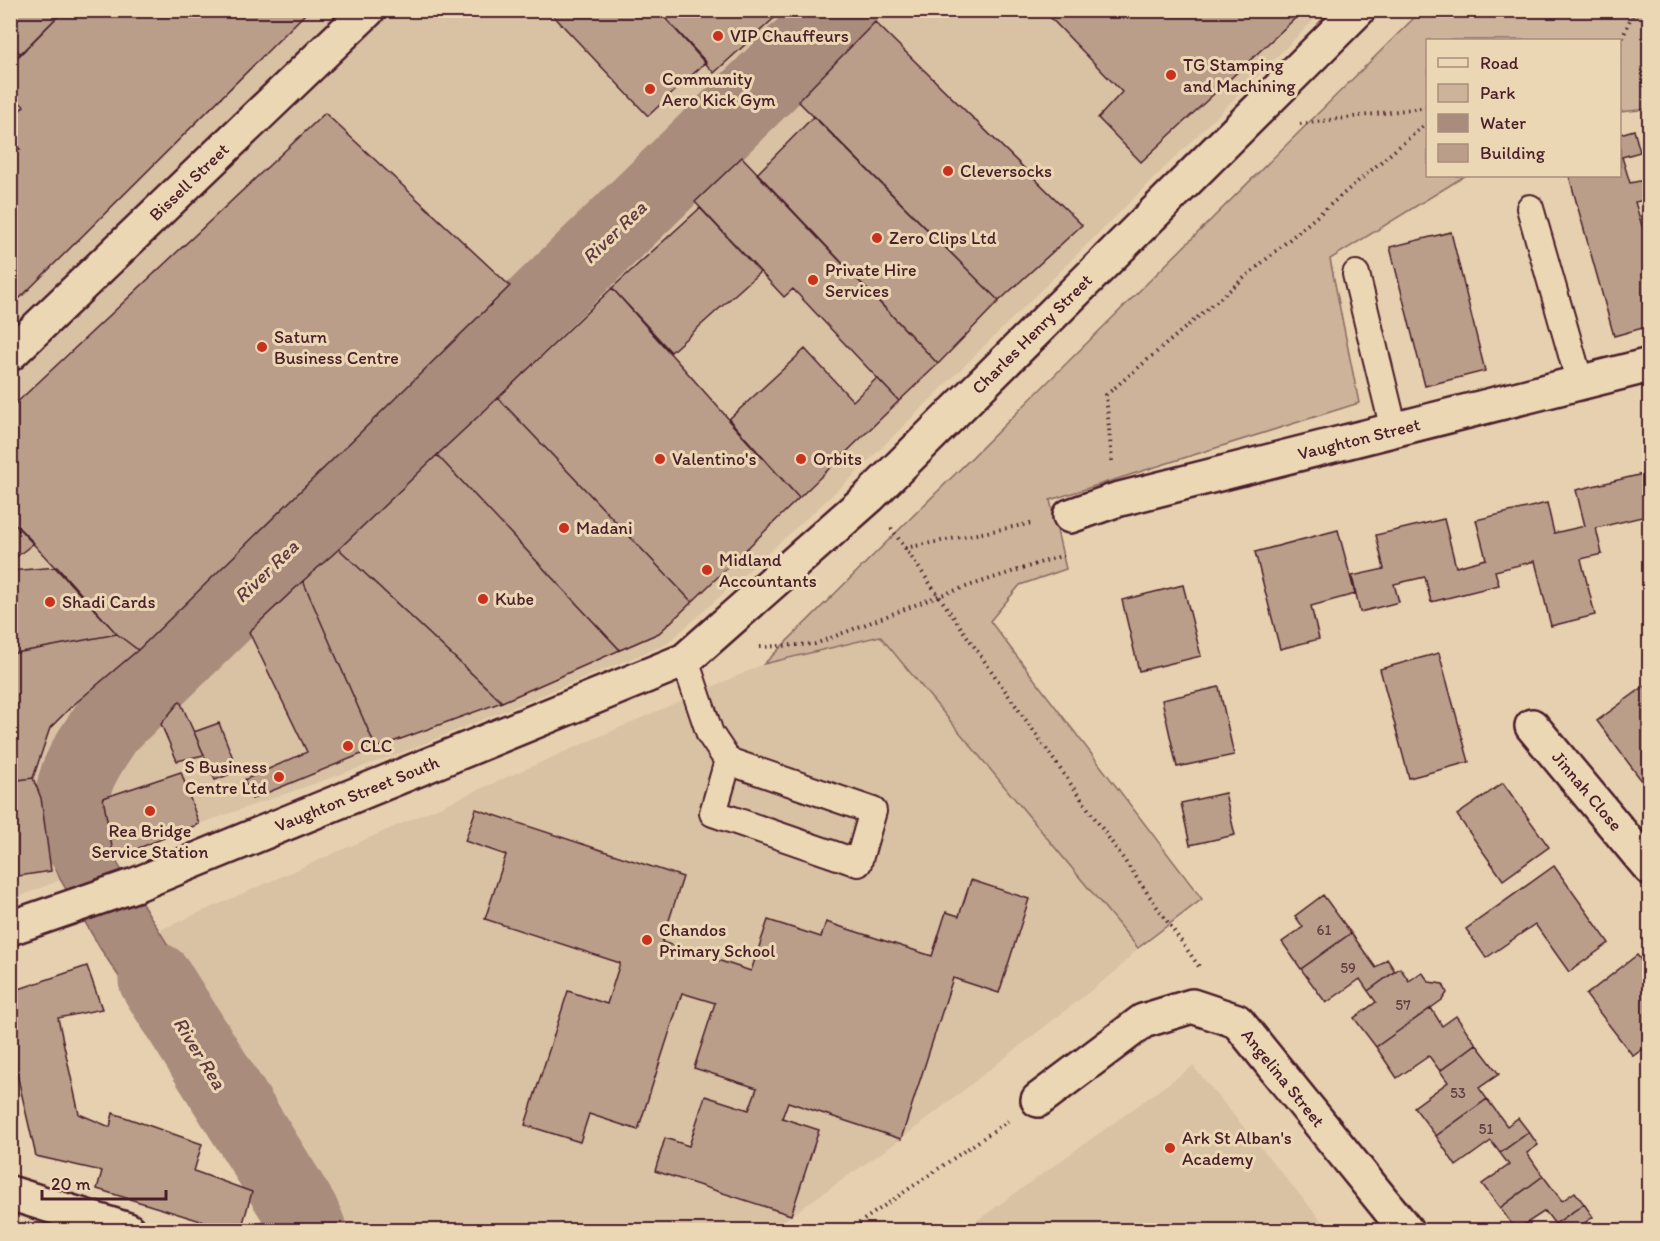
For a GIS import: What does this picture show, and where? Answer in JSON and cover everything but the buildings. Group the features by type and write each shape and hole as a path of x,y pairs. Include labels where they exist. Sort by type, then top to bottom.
{"street":[{"name":"Bissell Street","path":"10,354 368,10"},
{"name":"Charles Henry Street","path":"692,655 869,496 1358,10"},
{"name":"Vaughton Street","path":"1070,516 1116,501 1650,365"},
{"name":"Vaughton Street South","path":"10,928 135,885 692,655"},
{"name":"Jinnah Close","path":"1532,726 1647,858"},
{"name":"Angelina Street","path":"1038,1100 1143,1021 1192,1006 1237,1021 1406,1230"},
{"path":"10,1193 128,1230"}],"lane":[{"path":"1530,208 1580,383"},
{"path":"1356,274 1394,430"},
{"path":"692,655 710,734 728,761 873,811 858,863 713,813 728,761"}],"path":[{"path":"1621,42 1634,10"},
{"path":"1292,125 1426,107"},
{"path":"1116,501 1106,395 1426,124"},
{"path":"869,496 1203,972"},
{"path":"757,647 815,644 938,596 1079,550 1070,516 905,548"},
{"path":"849,1230 1038,1100"}],"shaded area":[{"path":"11,11 1323,11 850,479 667,644 401,753 199,824 11,900"},
{"name":"Chandos Primary School","path":"880,636 1138,948 1116,971 901,1139 770,1230 336,1230 331,1214 158,931 764,664"},
{"name":"Ark St Alban's Academy","path":"1193,1066 1329,1230 964,1230"}],"green space":[{"path":"1421,11 1649,11 1649,109 1621,112 1621,39 1426,39 1426,177 1463,177 1330,259 1359,403 1050,500 1066,569 1020,585 990,621 1202,899 1138,948 880,636 764,664"}],"water":[{"path":"79,713 121,764 104,786 103,798 114,858 235,1053 188,1081 100,948 60,879 46,845 41,798 50,757 64,732"}],"waterway":[{"name":"River Rea","path":"74,835 72,803 77,777 107,726 841,10"},
{"name":"River Rea","path":"156,980 301,1212 309,1230"}],"place":[{"name":"VIP Chauffeurs","path":"718,36"},
{"name":"TG Stamping and Machining","path":"1171,75"},
{"name":"Community Aero Kick Gym","path":"650,89"},
{"name":"Cleversocks","path":"948,171"},
{"name":"Zero Clips Ltd","path":"877,238"},
{"name":"Private Hire Services","path":"813,280"},
{"name":"Saturn Business Centre","path":"262,347"},
{"name":"Valentino's","path":"660,459"},
{"name":"Orbits","path":"801,459"},
{"name":"Madani","path":"564,528"},
{"name":"Midland Accountants","path":"707,570"},
{"name":"Kube","path":"483,599"},
{"name":"Shadi Cards","path":"50,602"},
{"name":"CLC","path":"348,746"},
{"name":"S Business Centre Ltd","path":"279,777"},
{"name":"Rea Bridge Service Station","path":"150,811"},
{"name":"Chandos Primary School","path":"647,940"},
{"name":"Ark St Alban's Academy","path":"1170,1148"}]}
